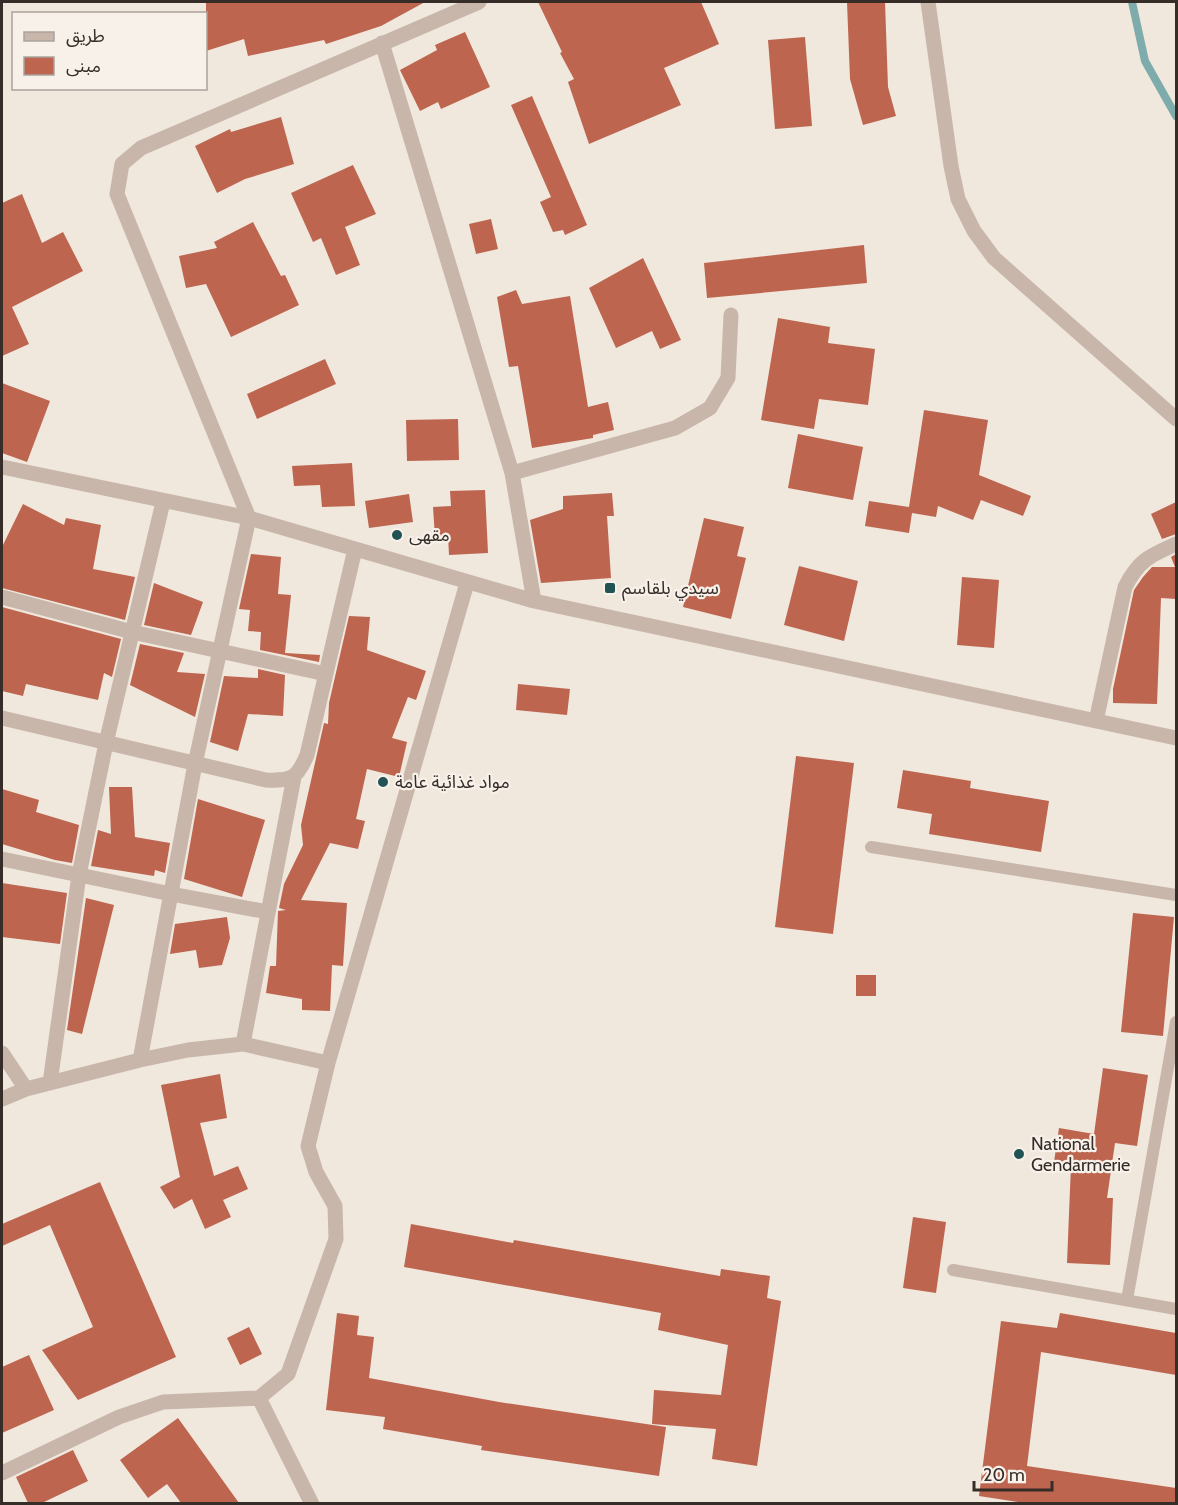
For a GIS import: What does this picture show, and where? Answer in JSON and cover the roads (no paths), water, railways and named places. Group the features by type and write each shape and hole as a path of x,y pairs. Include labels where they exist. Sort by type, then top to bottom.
{"street":[{"path":"140,1060 195,764 249,518 117,194 122,164 141,148 479,2"},
{"path":"928,2 951,166 958,199 974,231 994,258 1176,419"},
{"path":"382,43 512,473 534,601"},
{"path":"512,473 675,428 710,408 728,378 731,315"},
{"path":"2,467 249,518 534,601 1176,738"},
{"path":"50,1083 79,875 106,743 163,502"},
{"path":"1096,721 1125,587 1135,569 1151,555 1176,544"},
{"path":"243,1044 294,777 302,767 307,755 355,549"},
{"path":"2,1473 119,1417 163,1402 259,1398 288,1374 336,1239 335,1206 316,1172 308,1146 328,1063 467,583"},
{"path":"2,597 132,632 326,674"},
{"path":"2,718 266,780 280,781 294,777"},
{"path":"2,859 268,912"},
{"path":"2,1099 26,1089 188,1050 243,1044 328,1063"},
{"path":"2,1053 26,1089"},
{"path":"259,1398 312,1503"}],"lane":[{"path":"871,847 1176,895"},
{"path":"1127,1300 1176,1022"},
{"path":"953,1270 1176,1309"}],"waterway":[{"path":"1132,2 1145,61 1176,116"}],"place":[{"name":"مقهى","path":"397,535"},
{"name":"سيدي بلقاسم","path":"610,588"},
{"name":"مواد غذائية عامة","path":"383,782"},
{"name":"National Gendarmerie","path":"1019,1154"}]}
